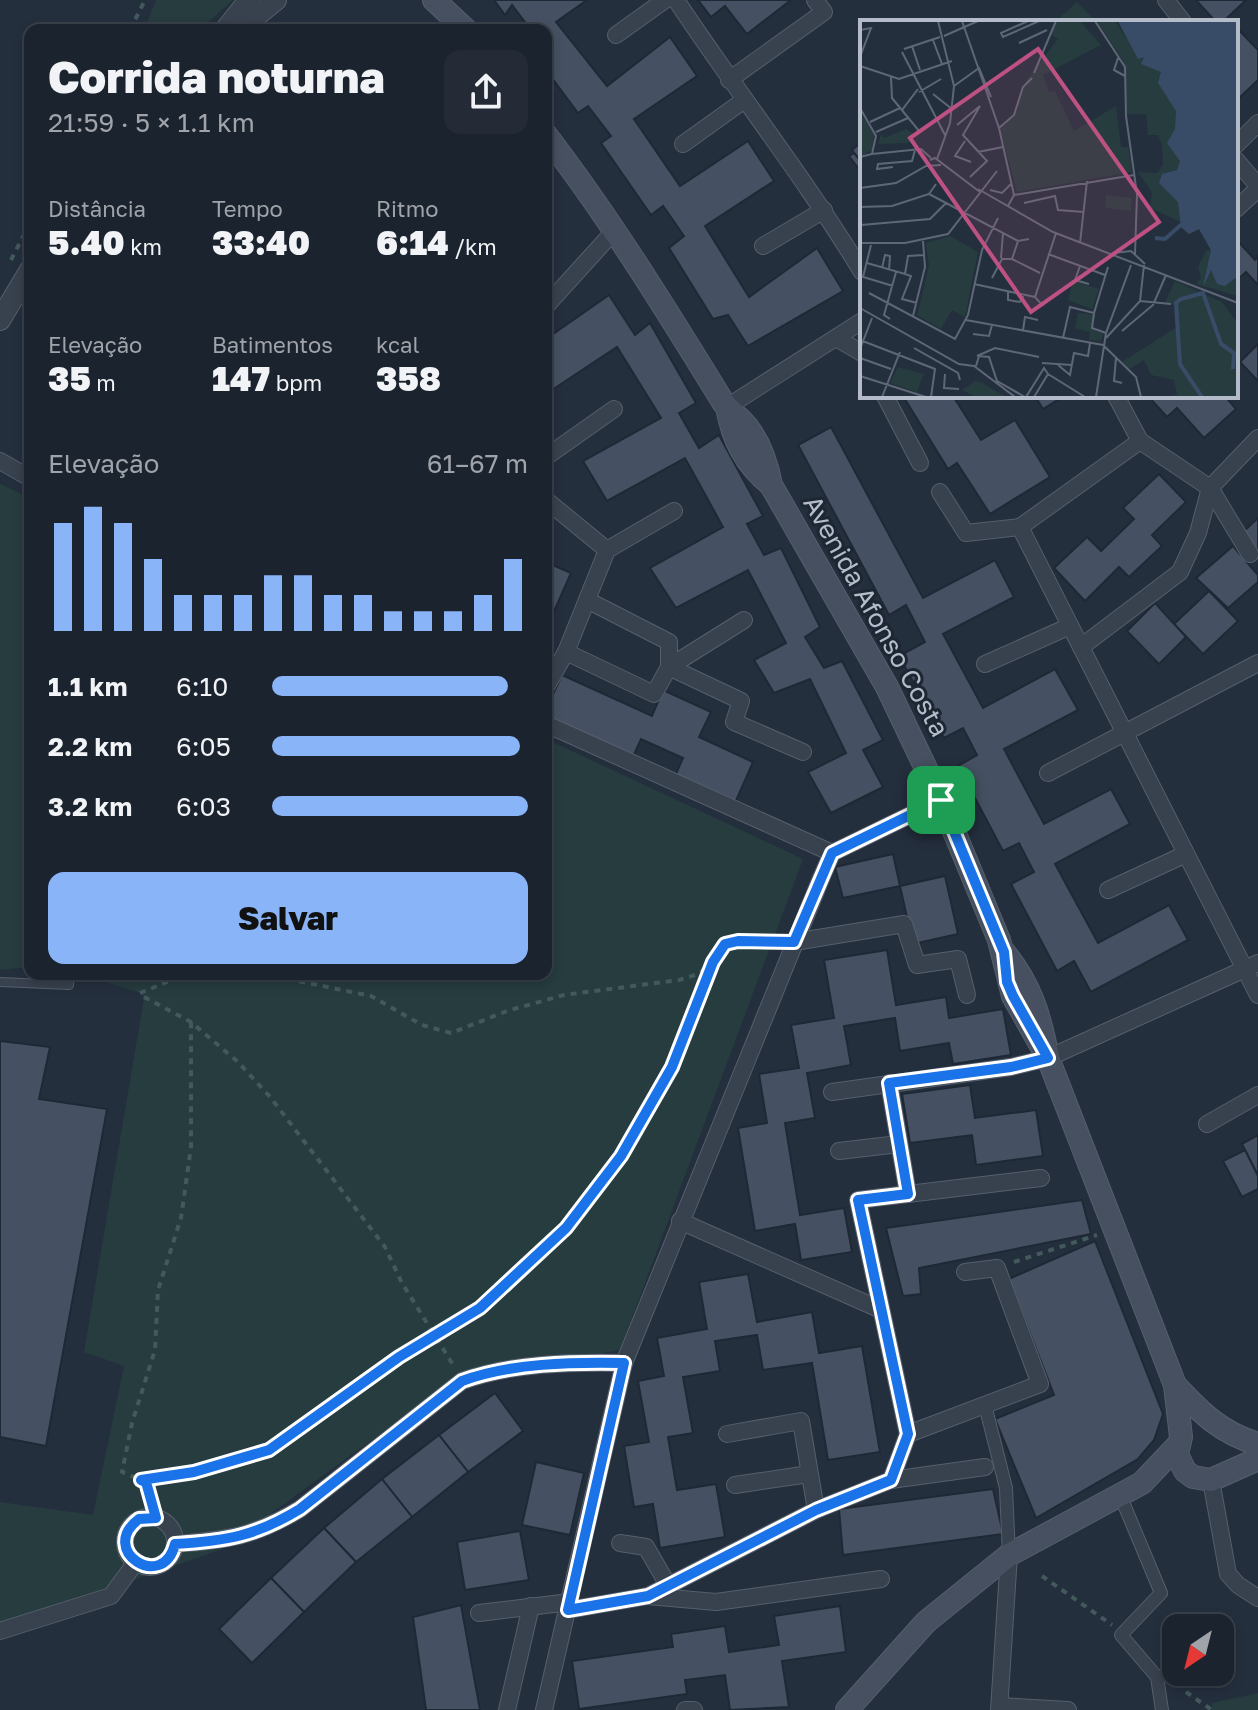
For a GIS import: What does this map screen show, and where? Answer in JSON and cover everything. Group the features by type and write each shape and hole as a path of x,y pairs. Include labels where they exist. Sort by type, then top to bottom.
{"main road":[{"path":"434,0 460,24"},
{"path":"449,0 463,24"},
{"name":"Avenida Afonso Costa","path":"552,143 615,230 727,407 752,434 767,462 771,485 887,687 941,800 1004,952 1022,975 1039,1010 1048,1058 1175,1385"},
{"path":"1175,1385 1221,1429 1235,1453 1211,1476"},
{"path":"1175,1385 1180,1463 1211,1476"},
{"path":"850,1709 926,1622 1009,1555 1142,1483 1195,1425 1221,1429 1258,1444"},
{"path":"1142,1483 1211,1476 1258,1459"}],"street":[{"path":"230,24 249,0"},
{"path":"246,24 276,0"},
{"path":"616,35 665,0"},
{"path":"676,0 743,101 824,210 860,269"},
{"path":"729,80 824,12 815,0"},
{"path":"1166,0 1181,20"},
{"path":"683,144 743,101"},
{"path":"1238,143 1258,123"},
{"path":"1238,162 1258,187 1238,207"},
{"path":"763,246 824,210"},
{"path":"552,299 615,230"},
{"path":"0,320 24,280"},
{"path":"727,407 860,322"},
{"path":"836,338 860,351"},
{"path":"886,398 920,463"},
{"path":"1117,398 1140,441 1210,488 1254,560"},
{"path":"552,453 614,409"},
{"path":"1081,647 1180,572 1198,533 1210,488 1258,438"},
{"path":"940,492 966,533 1020,527 1140,441"},
{"path":"0,461 24,475"},
{"path":"552,505 607,550"},
{"path":"552,676 566,652 607,550 674,511"},
{"path":"1020,527 1186,854 1252,966 1258,995"},
{"path":"587,600 669,642 669,667"},
{"path":"566,652 654,694 669,667 744,620"},
{"path":"985,664 1070,626"},
{"path":"1048,773 1258,663"},
{"path":"669,667 741,701 734,722 803,752"},
{"path":"552,727 832,853"},
{"path":"544,1710 624,1363 832,853 941,800"},
{"path":"1108,890 1186,854"},
{"path":"794,942 904,924 917,965 958,959 967,995"},
{"path":"832,1092 1011,1067 1048,1058 1252,966"},
{"path":"889,1083 908,1194"},
{"path":"1207,1124 1258,1095"},
{"path":"839,1151 899,1144"},
{"path":"891,1480 908,1434 858,1200 1041,1178"},
{"path":"680,1221 879,1309"},
{"path":"908,1434 1040,1384 997,1268 965,1272"},
{"path":"175,1544 250,1535 273,1526 300,1509 462,1381 479,1375 584,1362 624,1363"},
{"path":"985,1405 1006,1488 1009,1555 999,1708 1068,1710"},
{"path":"727,1434 801,1421 816,1510"},
{"path":"648,1596 816,1510 891,1480 985,1467"},
{"path":"735,1485 809,1474"},
{"path":"1211,1476 1228,1574 1258,1598"},
{"path":"1120,1495 1161,1593 1121,1635 1157,1677 1162,1710"},
{"path":"156,1518 170,1528 175,1544 173,1552 160,1564 143,1566 126,1548 127,1532 139,1519 156,1518"},
{"path":"620,1543 646,1547 668,1585"},
{"path":"0,1631 111,1596 136,1562"},
{"path":"479,1613 648,1596 716,1602 881,1579"},
{"path":"507,1710 531,1606"},
{"path":"685,1710 694,1710"}],"lane":[{"path":"0,982 69,985 69,980"}],"path":[{"path":"133,24 145,0"},
{"path":"6,269 24,234"},
{"path":"141,1480 194,1472 269,1450 399,1357 480,1308 566,1228 621,1156 672,1067 713,962 725,944 738,941 794,942"},
{"path":"293,980 371,996 422,1025 451,1033 564,995 679,980 698,974 713,962"},
{"path":"174,980 142,995 191,1022 238,1062 271,1098 385,1247 402,1283 462,1381"},
{"path":"156,1518 146,1482 122,1472 132,1423 155,1350 158,1290 181,1218 191,1147 191,1022"},
{"path":"997,1268 1098,1235 1103,1249"},
{"path":"1042,1576 1121,1635"},
{"path":"1186,1692 1212,1710"}],"green space":[{"path":"156,0 233,0 206,24 146,24"},
{"path":"1077,2 1094,20 1057,20"},
{"path":"0,484 24,495 24,968 0,970"},
{"path":"552,742 803,859 620,1350 456,1378 223,1549 0,1626 0,1502 93,1515 124,1366 84,1352 144,998 140,993 100,980 552,980"},
{"path":"1258,1693 1258,1710 1212,1710 1212,1703"}],"building":[{"path":"494,0 587,0 556,22 607,86 670,37 697,76 634,119 680,186 748,141 774,181 705,226 749,297 817,248 843,291 748,346 728,315 713,319 669,248 684,236 663,206 651,215 601,143 611,136 588,106 578,113 552,78 552,24 526,24 512,5 505,15"},
{"path":"698,0 791,0 747,34 725,6 711,17"},
{"path":"1196,0 1246,0 1227,18 1229,20 1214,20"},
{"path":"1238,29 1258,50 1258,80 1238,99"},
{"path":"860,144 860,160 852,150"},
{"path":"854,153 860,160 860,170 849,156"},
{"path":"1238,241 1255,260 1258,256 1258,285 1246,272 1238,279"},
{"path":"609,295 635,335 650,323 696,403 679,413 699,448 719,435 763,516 747,524 764,555 781,548 820,627 805,637 824,668 842,661 883,740 863,750 883,787 831,813 808,772 846,753 810,679 774,693 754,660 786,643 748,570 676,608 650,568 723,527 685,458 607,501 583,461 661,418 617,347 552,390 552,335"},
{"path":"1258,344 1258,381 1240,362"},
{"path":"904,398 954,398 981,440 1015,420 1050,477 990,514 957,463 948,469"},
{"path":"1036,398 1061,398 1043,409"},
{"path":"1150,398 1227,398 1236,409 1204,438 1177,408 1167,417"},
{"path":"831,427 923,598 995,560 1014,597 943,634 983,708 1055,669 1078,710 1004,749 1044,824 1111,789 1130,824 1055,864 1098,943 1169,905 1188,940 1091,992 1074,961 1057,971 1011,884 1034,872 1019,843 1003,851 958,766 977,755 963,728 944,738 899,656 925,642 906,605 889,615 798,445"},
{"path":"1159,474 1186,502 1152,535 1162,546 1129,577 1119,567 1085,601 1054,568 1087,537 1101,551 1134,519 1123,508"},
{"path":"1258,518 1258,551 1241,534"},
{"path":"1233,546 1258,575 1258,582 1228,608 1196,578"},
{"path":"552,565 571,573 552,616"},
{"path":"1209,591 1238,621 1203,654 1174,624"},
{"path":"1155,603 1186,637 1159,664 1127,631"},
{"path":"562,675 652,716 663,690 711,712 699,737 753,762 735,803 675,776 683,758 641,739 632,759 552,722 552,696"},
{"path":"893,854 900,886 843,898 835,867"},
{"path":"945,876 958,934 913,944 900,886"},
{"path":"887,950 896,1005 946,997 949,1018 1003,1009 1011,1055 953,1064 949,1043 900,1051 895,1018 844,1026 851,1065 807,1073 815,1118 785,1123 800,1215 844,1208 852,1252 801,1260 795,1224 755,1231 738,1128 767,1123 759,1074 799,1068 791,1025 834,1018 824,960"},
{"path":"0,1041 50,1047 39,1099 107,1109 46,1446 0,1437"},
{"path":"970,1085 975,1118 1036,1110 1043,1156 976,1165 972,1135 910,1143 902,1094"},
{"path":"1258,1135 1258,1176 1242,1144"},
{"path":"1245,1150 1258,1176 1258,1189 1242,1197 1223,1161"},
{"path":"1082,1200 1091,1234 919,1268 921,1294 903,1296 886,1228"},
{"path":"1095,1241 1163,1414 1154,1440 1138,1459 1036,1518 995,1419 1054,1395 1009,1279"},
{"path":"748,1274 757,1322 812,1312 819,1353 862,1346 880,1452 828,1460 812,1363 763,1370 757,1335 715,1341 720,1371 683,1377 693,1433 668,1437 677,1490 716,1484 725,1537 660,1548 653,1504 634,1507 624,1446 649,1442 638,1381 664,1376 657,1338 707,1329 699,1282"},
{"path":"495,1393 523,1431 468,1472 439,1435"},
{"path":"439,1435 468,1472 412,1517 382,1479"},
{"path":"536,1462 584,1473 570,1535 522,1525"},
{"path":"382,1479 412,1517 356,1562 324,1528"},
{"path":"993,1489 1003,1534 843,1555 839,1509"},
{"path":"324,1528 356,1562 304,1612 271,1578"},
{"path":"520,1531 529,1580 465,1590 457,1542"},
{"path":"271,1578 304,1612 252,1663 219,1629"},
{"path":"461,1605 480,1710 426,1710 413,1617"},
{"path":"840,1606 846,1652 782,1661 789,1707 730,1710 725,1675 685,1680 687,1694 579,1709 572,1661 673,1647 671,1634 725,1626 729,1652 779,1645 774,1616"}],"route":[{"path":"941,800 1004,952 1007,982 1022,1018 1048,1058 1011,1067 889,1083 908,1194 858,1200 908,1434 891,1480 816,1510 648,1596 568,1610 624,1363 584,1362 479,1375 462,1381 300,1509 273,1526 220,1541 175,1544 167,1559 152,1566 143,1566 130,1556 125,1540 132,1524 147,1517 156,1518 146,1482 141,1480 194,1472 269,1450 399,1357 480,1308 566,1228 621,1156 672,1067 713,962 725,944 738,941 794,942 832,853 941,800"}]}
